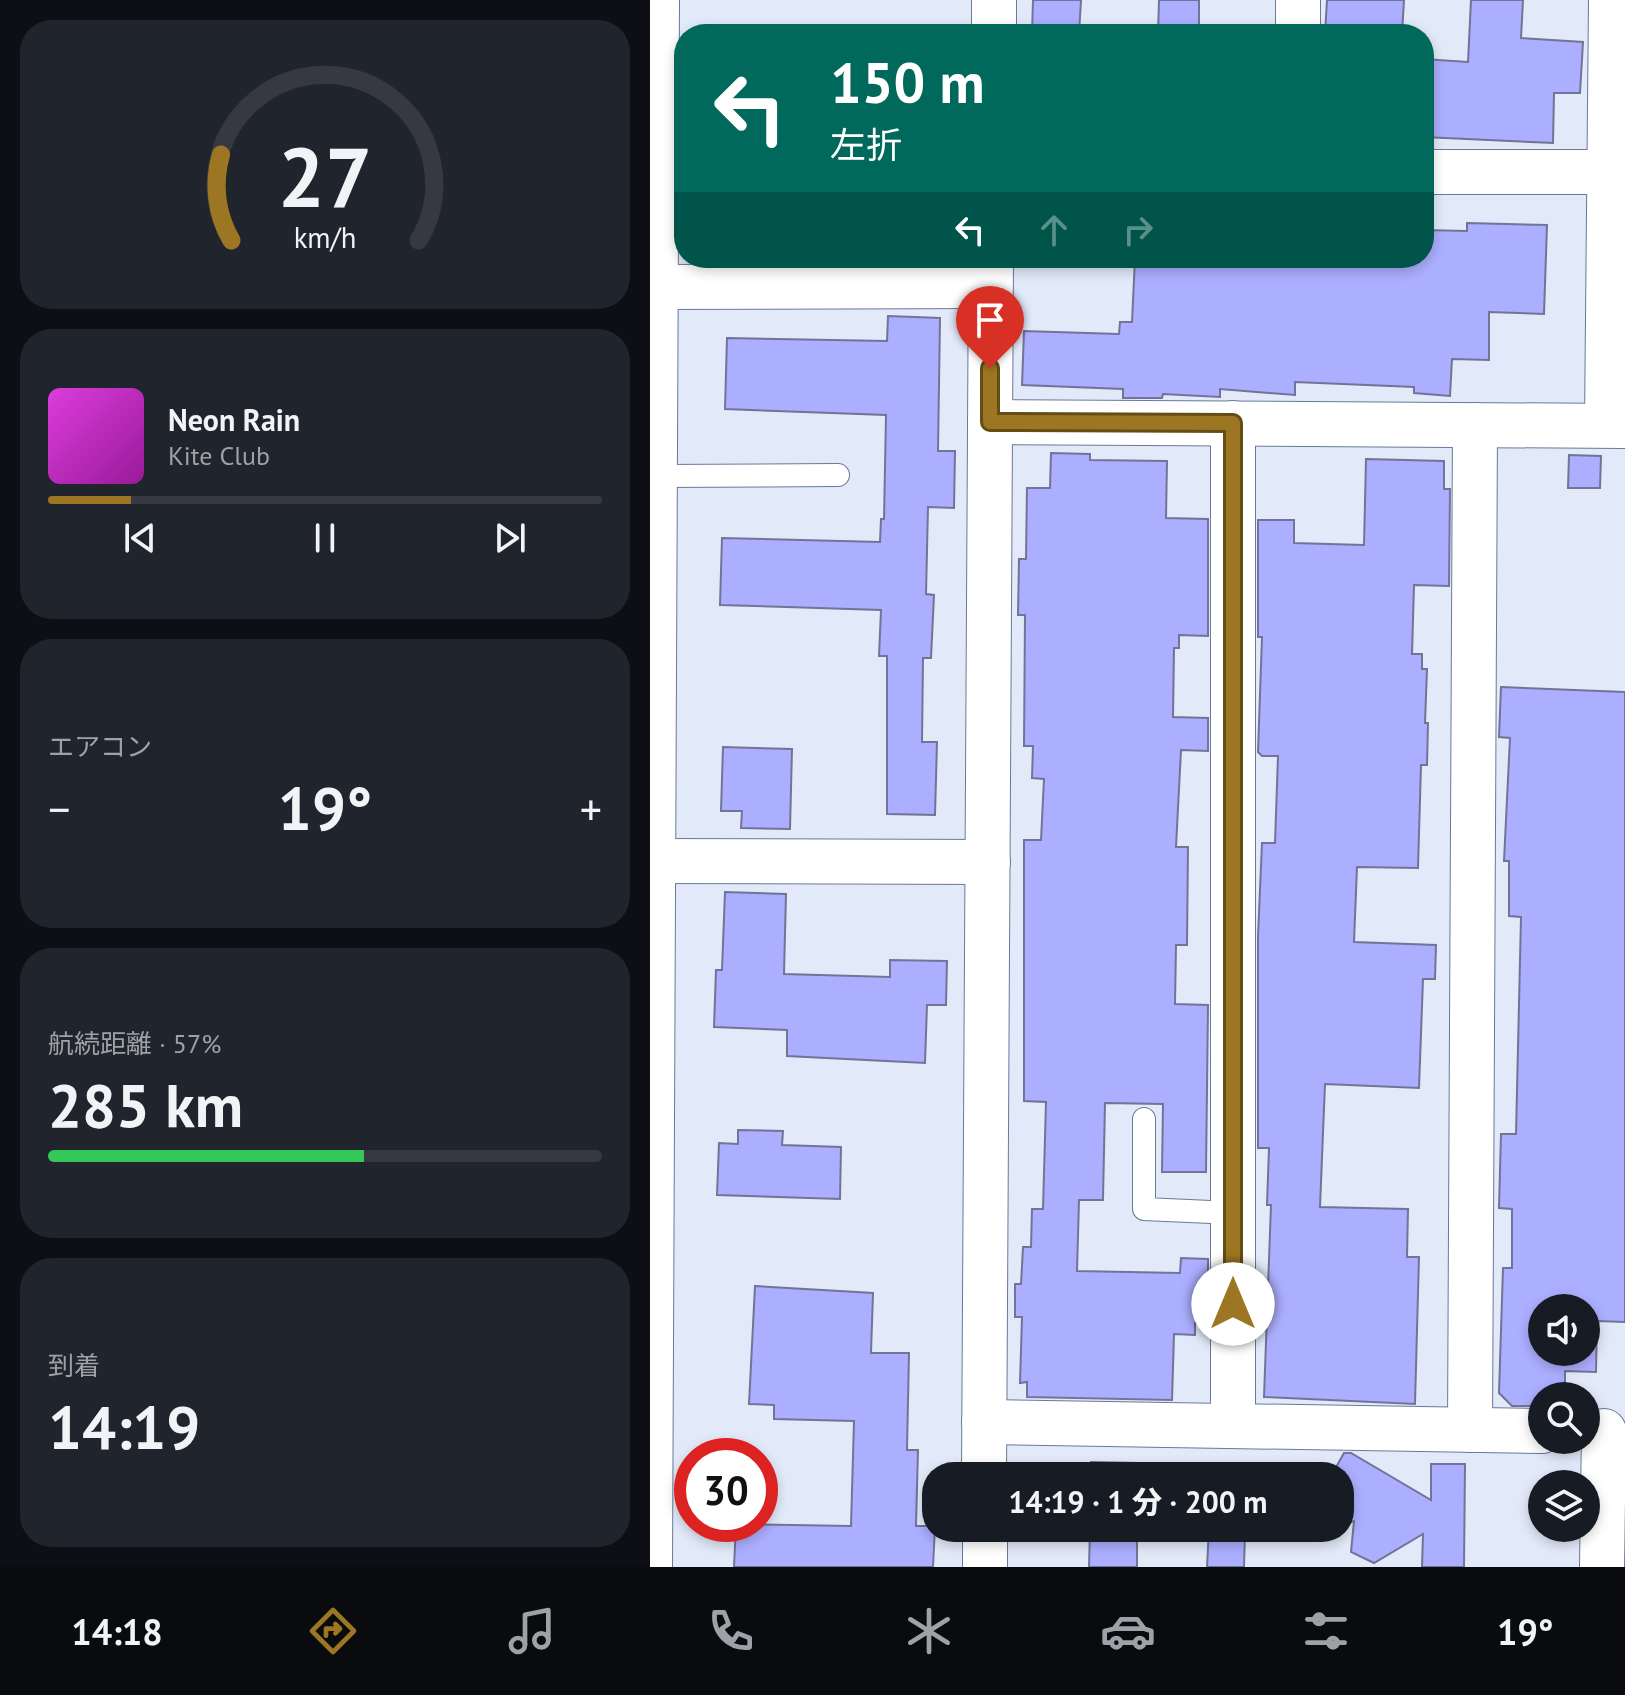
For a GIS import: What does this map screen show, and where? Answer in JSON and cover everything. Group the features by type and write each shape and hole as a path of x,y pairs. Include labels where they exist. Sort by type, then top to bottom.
{"street":[{"path":"650,1567 652,861 657,476 653,102 657,0"},
{"path":"994,0 994,24"},
{"path":"1298,0 1298,24"},
{"path":"990,422 1616,426 1617,172 1611,0"},
{"path":"1434,172 1617,172"},
{"path":"654,287 991,272 984,1462"},
{"path":"1233,423 1233,1426"},
{"path":"1470,1430 1475,425"},
{"path":"652,861 988,862"},
{"path":"984,1422 1528,1431"},
{"path":"1602,1567 1605,1431"},
{"path":"985,1542 985,1567"}],"lane":[{"path":"657,476 838,475"},
{"path":"1144,1119 1144,1209 1233,1213"}],"building":[{"path":"1033,0 1081,0 1080,24 1032,24"},
{"path":"1159,0 1199,0 1199,24 1158,24"},
{"path":"1327,0 1404,0 1403,24 1326,24"},
{"path":"1471,0 1523,0 1521,38 1583,42 1580,93 1554,93 1553,143 1434,137 1434,60 1468,62"},
{"path":"1467,223 1547,225 1544,314 1489,312 1489,360 1452,359 1450,396 1414,393 1414,387 1295,382 1295,395 1220,389 1220,397 1163,394 1162,398 1123,398 1123,389 1022,385 1024,331 1119,334 1120,322 1132,322 1135,268 1434,268 1434,230 1467,231"},
{"path":"888,316 940,318 938,451 955,451 954,508 928,507 926,594 934,595 931,658 923,658 922,742 937,742 935,815 887,814 887,656 879,656 881,610 720,605 722,538 880,542 881,519 884,519 886,415 725,409 727,338 887,341"},
{"path":"1051,453 1090,454 1090,460 1167,461 1166,518 1208,519 1208,636 1179,635 1179,648 1174,648 1173,717 1208,718 1208,751 1181,750 1176,847 1188,847 1187,945 1176,945 1175,1004 1208,1005 1206,1172 1162,1172 1163,1104 1105,1103 1103,1200 1079,1200 1077,1271 1180,1273 1181,1258 1208,1259 1208,1324 1195,1323 1195,1335 1174,1334 1172,1400 1027,1397 1027,1382 1020,1383 1022,1317 1015,1317 1015,1284 1021,1284 1023,1247 1031,1247 1032,1209 1043,1209 1046,1102 1024,1101 1024,840 1041,840 1044,779 1032,778 1033,746 1024,746 1025,615 1018,615 1019,559 1026,559 1027,488 1050,488"},
{"path":"1569,455 1601,456 1600,488 1568,488"},
{"path":"1366,459 1444,461 1444,489 1450,489 1449,586 1414,585 1412,654 1422,654 1422,669 1427,669 1425,723 1428,723 1427,765 1421,765 1418,868 1357,867 1354,942 1436,945 1435,979 1423,979 1419,1088 1325,1084 1320,1207 1408,1209 1407,1257 1419,1257 1415,1404 1264,1397 1271,1205 1267,1205 1269,1148 1258,1148 1258,936 1262,843 1275,843 1278,756 1262,756 1258,752 1262,637 1258,637 1258,520 1294,520 1294,543 1364,545"},
{"path":"1501,687 1625,692 1625,1322 1600,1321 1600,1294 1528,1294 1528,1366 1596,1366 1596,1372 1565,1371 1565,1382 1528,1382 1528,1406 1512,1406 1499,1393 1503,1268 1512,1268 1512,1209 1499,1208 1501,1134 1516,1134 1521,917 1509,916 1509,861 1504,861 1510,738 1499,737"},
{"path":"723,747 792,749 790,829 741,828 742,811 721,811"},
{"path":"725,892 786,894 784,974 890,977 890,960 947,961 946,1005 927,1005 925,1063 787,1056 787,1030 714,1027 716,970 722,970"},
{"path":"738,1130 783,1131 782,1145 841,1147 840,1199 717,1195 719,1143 738,1144"},
{"path":"755,1286 873,1293 871,1353 909,1353 907,1450 918,1450 916,1526 922,1526 922,1542 934,1542 933,1567 734,1567 735,1542 778,1542 778,1525 851,1526 854,1421 774,1419 774,1405 749,1404"},
{"path":"1344,1453 1351,1453 1431,1500 1431,1464 1465,1464 1464,1567 1422,1567 1423,1534 1374,1563 1351,1552 1354,1542 1354,1462 1339,1462"},
{"path":"1090,1542 1137,1542 1137,1567 1089,1567"},
{"path":"1208,1542 1245,1542 1244,1567 1207,1567"}],"route":[{"path":"990,368 990,422 1233,423 1233,1304"}]}
